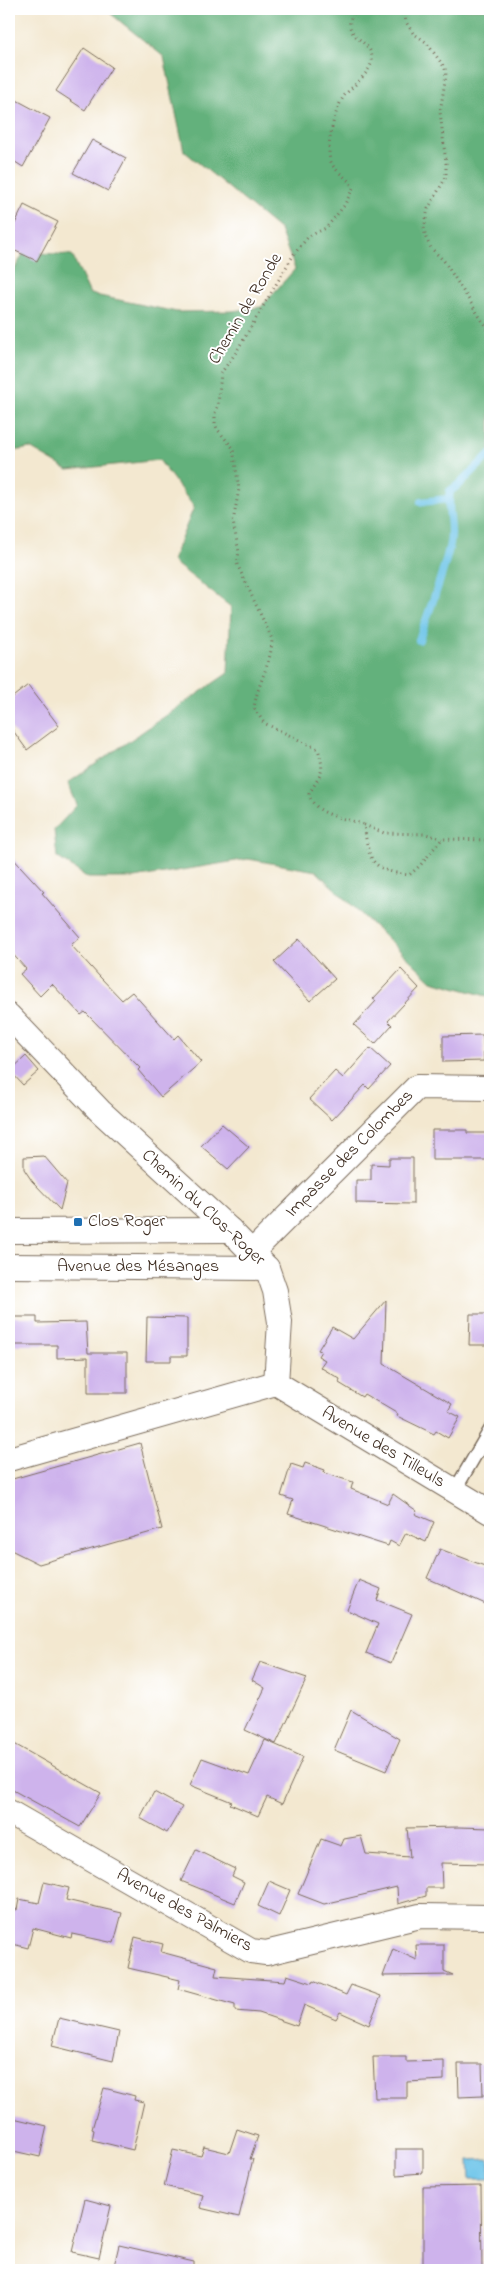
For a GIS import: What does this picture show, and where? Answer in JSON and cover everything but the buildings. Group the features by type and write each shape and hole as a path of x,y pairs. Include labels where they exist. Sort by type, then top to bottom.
{"street":[{"name":"Chemin du Clos-Roger","path":"9,1016 100,1111 230,1230 259,1260 275,1291 280,1322 276,1383"},
{"name":"Impasse des Colombes","path":"259,1260 417,1087 490,1088"},
{"name":"Avenue des Mésanges","path":"9,1230 230,1230"},
{"name":"Avenue des Mésanges","path":"9,1266 259,1260"},
{"path":"9,1459 276,1383"},
{"name":"Avenue des Tilleuls","path":"276,1383 490,1512"},
{"name":"Avenue des Palmiers","path":"9,1812 251,1951 266,1953 420,1916 490,1917"}],"lane":[{"path":"455,1490 490,1430"}],"path":[{"name":"Chemin de Ronde","path":"356,9 349,18 350,26 357,39 368,48 372,57 371,65 343,97 332,128 329,151 333,168 350,181 353,188 344,206 326,228 309,236 294,254 235,354 221,373 218,405 214,412 217,429 233,448 235,456 239,489 233,522 239,552 237,564 272,639 272,652 256,691 254,708 264,723 318,749 322,763 318,782 308,794 311,803 326,813 364,825"},
{"path":"404,9 406,22 413,33 426,42 444,68 446,75 440,112 446,177 428,209 424,228 426,238 431,248 444,261 490,333"},
{"path":"442,839 432,850 424,864 409,875 389,873 375,866 368,850 364,825 384,832 426,834 442,839 490,840"}],"green space":[{"path":"105,9 490,9 490,997 432,981 316,871 248,859 134,878 88,878 57,857 54,830 77,805 68,783 228,673 231,607 172,561 194,507 159,460 68,470 30,448 9,452 9,280 24,252 72,255 90,294 177,312 232,311 261,307 295,269 280,230 184,151 164,57"}],"water":[{"path":"490,2159 490,2179 470,2179 469,2160"}],"waterway":[{"path":"419,640 440,580 450,544 450,491 461,483 490,454"},
{"path":"421,502 448,499"}],"place":[{"name":"Clos Roger","path":"78,1222"}]}
